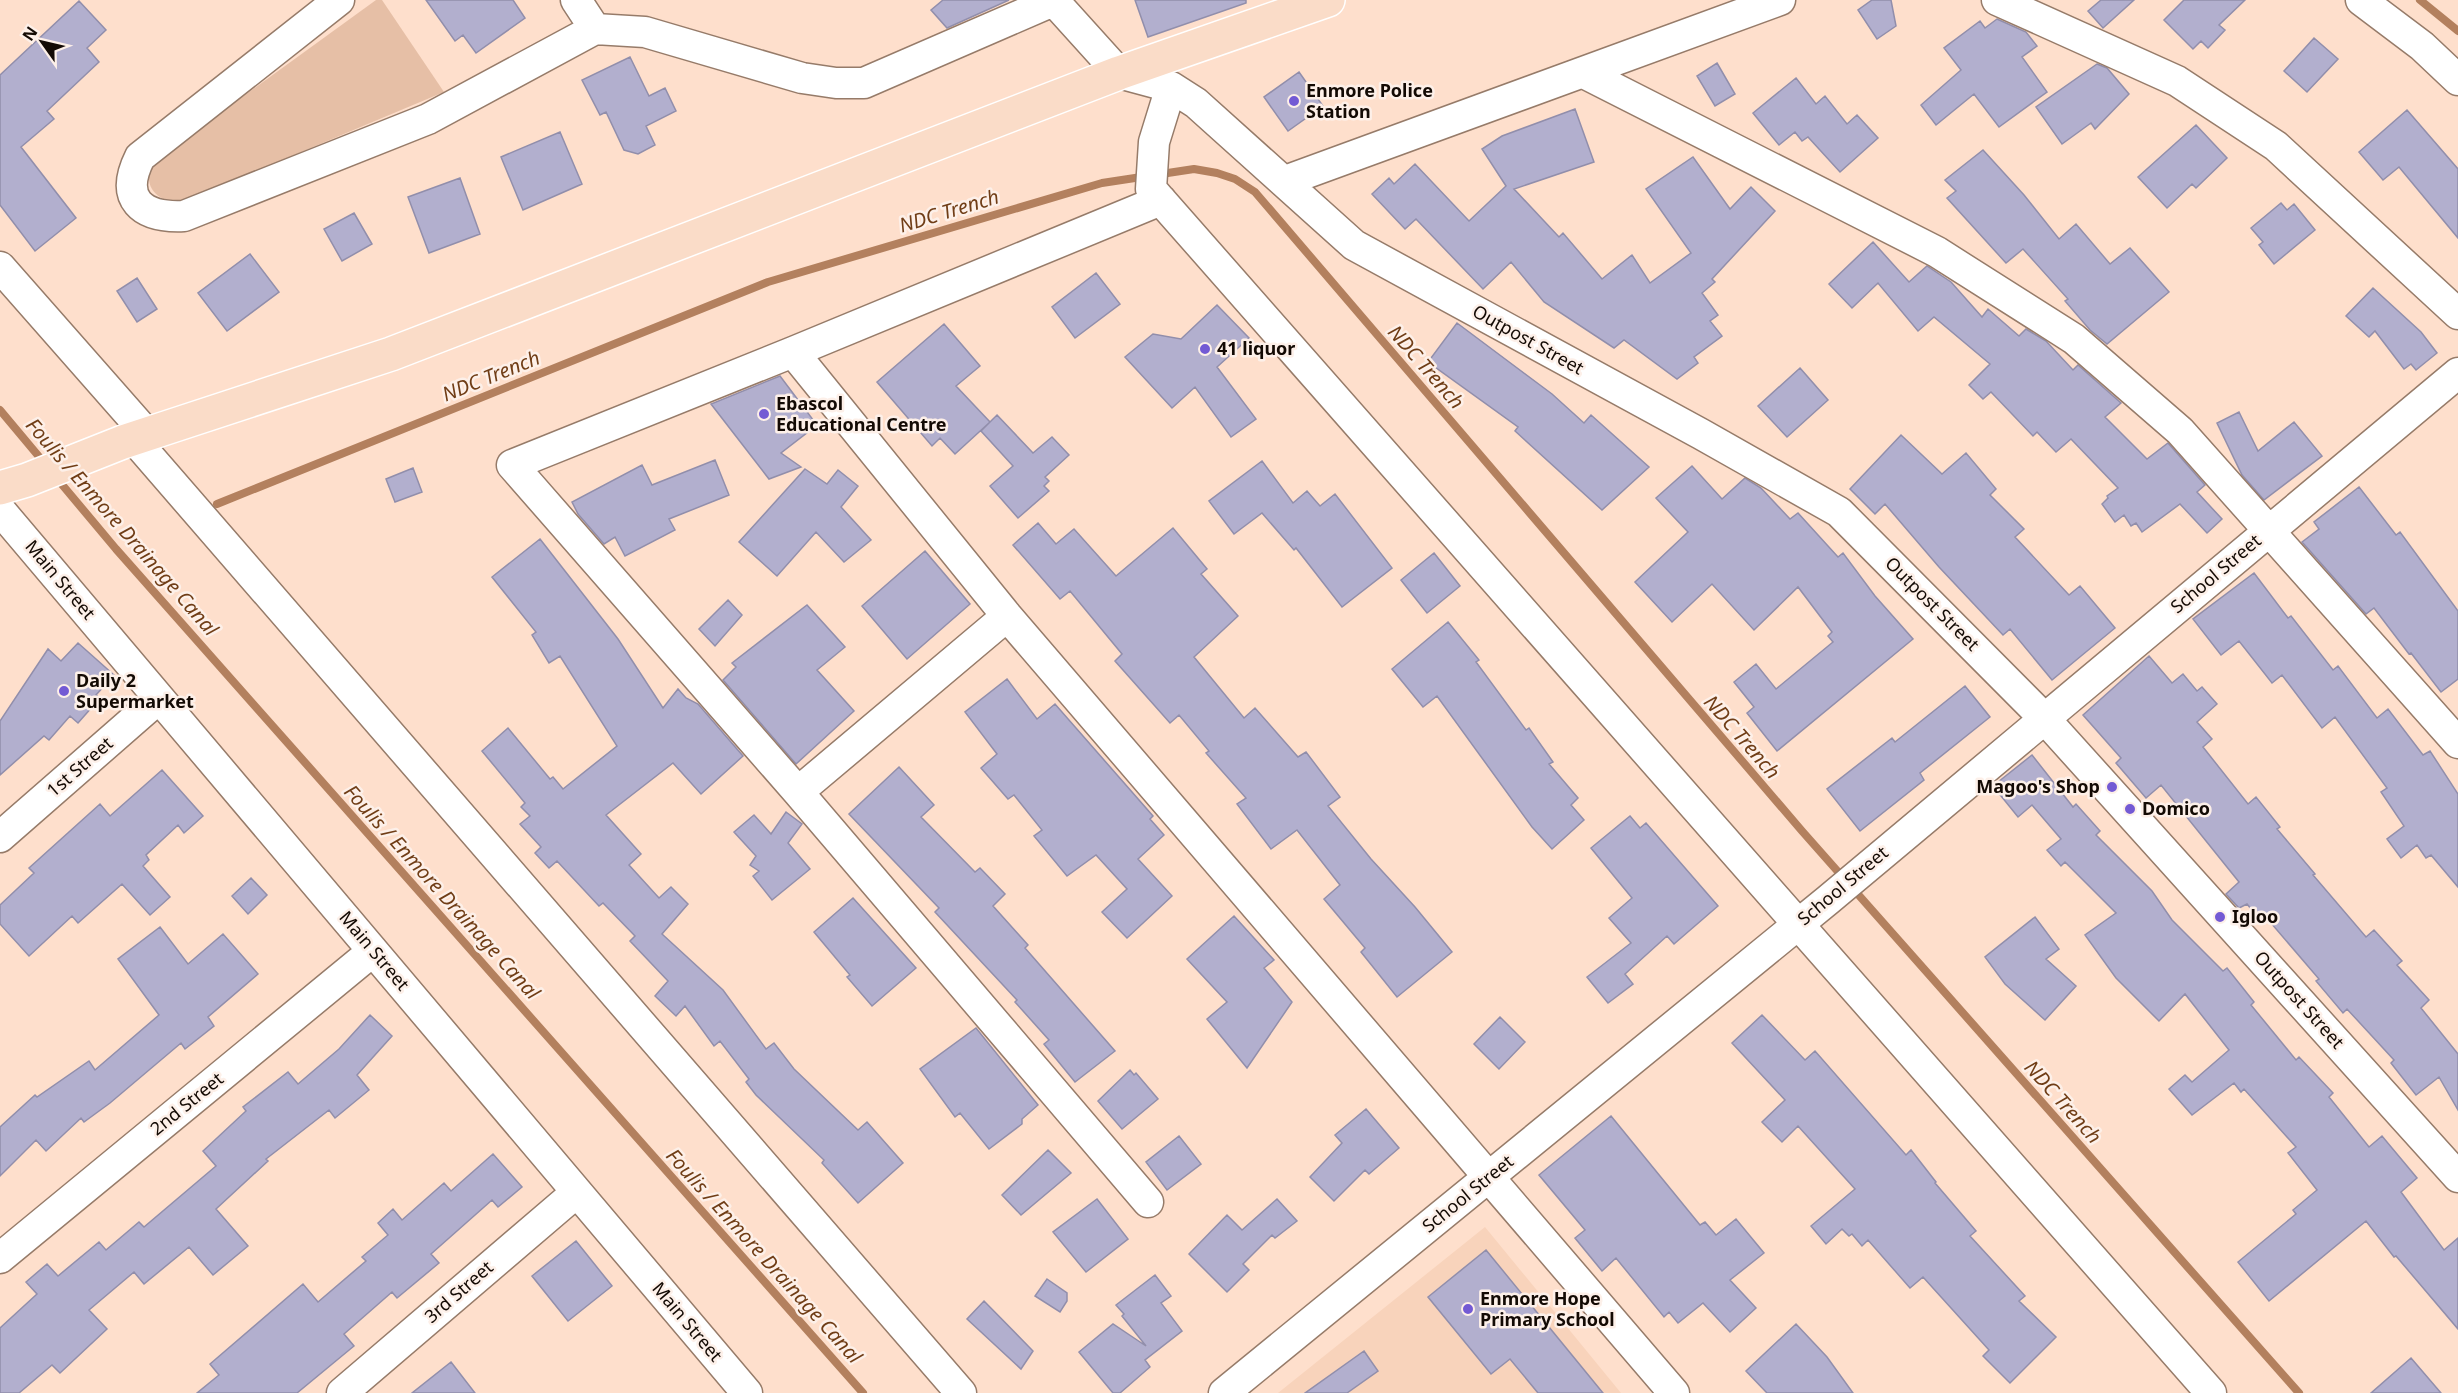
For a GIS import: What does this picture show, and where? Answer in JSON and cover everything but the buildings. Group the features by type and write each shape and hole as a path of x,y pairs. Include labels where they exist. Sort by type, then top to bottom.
{"main road":[{"path":"13,484 141,436 391,354 1119,73 1328,0"}],"street":[{"path":"339,0 140,157 130,184 144,211 164,217 184,216 428,119 595,30 645,32 802,78 836,83 864,82 1053,0 1119,73"},
{"path":"576,0 595,30"},
{"path":"1285,181 1780,0"},
{"path":"1997,0 2177,81 2276,146 2458,314"},
{"path":"2361,0 2422,46 2458,80"},
{"name":"Outpost Street","path":"1119,73 1171,87 1196,103 1354,245 1839,512 2044,718 2458,1177"},
{"path":"1584,73 1937,252 2074,339 2180,430 2458,743"},
{"path":"1171,87 1154,142 1156,195 2211,1393"},
{"path":"1148,1202 798,792 512,465 793,352 1156,195"},
{"path":"0,267 141,436 961,1393"},
{"path":"793,352 1007,616 1674,1393"},
{"name":"School Street","path":"1224,1393 1828,900 1855,875 2458,373"},
{"name":"Main Street","path":"0,510 747,1393"},
{"path":"798,792 1007,616"},
{"name":"1st Street","path":"0,837 159,698"},
{"name":"2nd Street","path":"0,1258 373,951"},
{"name":"3rd Street","path":"342,1393 577,1192"}],"shaded area":[{"path":"376,0 382,0 444,92 177,204 157,195 150,185 151,163"},
{"name":"Enmore Hope Primary School","path":"1485,1227 1621,1393 1278,1393"}],"waterway":[{"path":"2420,0 2458,31"},
{"name":"NDC Trench","path":"217,504 768,282 1102,183 1194,169 1235,179 1255,192 1802,831 2299,1393"},
{"name":"Foulis / Enmore Drainage Canal","path":"0,410 46,465"},
{"name":"Foulis / Enmore Drainage Canal","path":"54,475 116,549 863,1393"}],"place":[{"name":"Enmore Police Station","path":"1294,101"},
{"name":"41 liquor","path":"1205,349"},
{"name":"Ebascol Educational Centre","path":"764,414"},
{"name":"Daily 2 Supermarket","path":"64,691"},
{"name":"Magoo's Shop","path":"2112,787"},
{"name":"Domico","path":"2130,809"},
{"name":"Igloo","path":"2220,917"},
{"name":"Enmore Hope Primary School","path":"1468,1309"}]}
